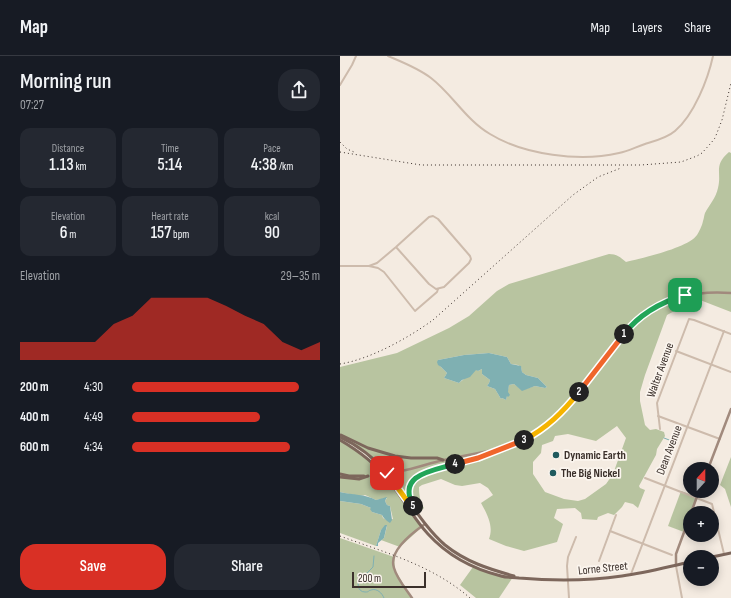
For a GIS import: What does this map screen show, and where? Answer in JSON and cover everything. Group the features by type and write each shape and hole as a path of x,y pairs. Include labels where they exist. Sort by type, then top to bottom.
{"main road":[{"path":"340,477 359,479 373,475 416,468 443,460 507,447 523,440 541,430 556,418 570,403 627,329 651,310 664,302 691,294 711,292 731,293"},
{"path":"711,462 731,409"},
{"path":"340,436 368,448 395,456 411,458 437,458 443,460"},
{"path":"340,436 358,447 379,465 391,478 423,525"},
{"path":"340,442 360,452 380,470 423,525"},
{"path":"413,509 408,491 410,484 415,478 434,470 478,458 491,451"},
{"path":"340,474 349,476 368,476"},
{"path":"412,598 395,570 394,558 397,550 404,542 423,525"},
{"name":"Lorne Street","path":"423,525 464,558 488,569 518,578 547,580 593,579 630,575 683,564"},
{"path":"676,565 675,555 683,534"},
{"path":"719,555 731,553"}],"street":[{"path":"340,85 356,56"},
{"path":"388,56 432,78 478,125 496,138 535,151 585,157 620,153 662,138 676,130 693,108 707,76 713,56"},
{"path":"369,266 381,260 429,217 433,216 438,219 472,258 469,263 444,287 438,289 432,287 396,247"},
{"path":"340,266 369,266 378,268 384,272 415,311 437,292 438,289"},
{"name":"Walter Avenue","path":"660,429 657,403 689,319 724,331"},
{"path":"724,331 731,334"},
{"name":"Dean Avenue","path":"630,575 724,331"},
{"path":"676,351 731,372"},
{"path":"658,416 720,439"},
{"path":"645,478 683,492"},
{"path":"699,498 711,503 713,506 724,554"},
{"path":"599,561 616,515"},
{"path":"610,532 672,555"},
{"path":"569,598 567,562 576,538"},
{"path":"676,565 682,598"}],"green space":[{"path":"729,152 731,153 731,312 700,300 699,304 687,307 681,305 678,309 667,315 640,392 640,401 645,425 650,430 656,429 664,432 665,436 639,486 645,490 638,508 633,504 625,502 614,515 608,513 598,517 597,520 582,519 581,513 575,508 557,509 554,518 563,524 557,542 524,551 489,539 491,529 481,503 493,495 488,488 480,483 462,486 455,485 441,479 422,485 419,487 419,493 424,508 418,514 391,477 364,451 340,437 340,367 397,353 449,328 469,316 497,291 509,284 609,254 616,255 626,262 664,252 692,240 697,235 703,223 705,213 717,192 719,169 721,161","holes":["489,353 507,357 511,364 518,365 521,367 522,372 526,375 538,378 547,387 535,386 522,390 514,384 509,385 506,400 501,399 495,389 487,386 490,380 482,374 482,369 478,371 476,369 459,383 444,378 447,373 438,364 438,360 464,355","617,426 626,438 613,474 606,484 585,499 578,501 564,499 545,492 533,474 533,462 541,453 542,445 553,441 555,436 568,434 596,441"]},
{"path":"340,441 354,448 380,471 422,527 400,547 381,540 384,538 387,526 381,530 376,546 340,533 340,501 361,504 371,508 372,512 382,515 383,518 387,520 393,519 390,506 387,505 385,501 387,498 376,500 365,495 359,496 340,492"},
{"path":"731,457 731,507 725,489 720,485"},
{"path":"681,491 683,492 683,498 697,498 694,506 683,506 683,532 668,526"},
{"path":"340,538 394,557 395,570 412,598 340,598"},
{"path":"473,567 486,572 513,577 499,598 476,598 460,585"}],"water":[{"path":"489,353 507,357 511,364 521,366 522,372 526,375 538,378 547,387 535,386 522,391 514,384 509,385 508,392 510,395 508,397 507,396 506,400 501,399 495,389 487,386 490,380 482,374 482,369 478,371 476,370 470,377 459,383 444,378 447,373 438,365 437,362 438,360 464,355"},
{"path":"340,492 376,500 387,497 385,501 387,505 390,506 392,520 390,523 382,515 372,512 370,509 371,508 361,504 340,501"},
{"path":"385,525 387,525 384,538 378,543 378,546 376,546 381,530"}],"waterway":[{"path":"664,438 677,443"},
{"path":"374,556 373,567 360,577 358,586 362,592 377,590 384,598"}],"railway":[{"path":"340,152 421,165 641,165 681,162 702,153 715,138 722,120 731,83"},
{"path":"340,142 347,149 354,152"},
{"path":"340,364 364,358 389,347 433,320 573,195 598,177 621,168"},
{"path":"340,536 391,554 424,568 440,577 470,598"}],"place":[{"name":"Dynamic Earth","path":"556,455"},
{"name":"The Big Nickel","path":"553,473"}],"route":[{"path":"387,473 413,509 408,495 408,488 412,480 421,474 478,458 491,451 513,445 541,430 565,409 634,322 664,302 685,295"}]}
